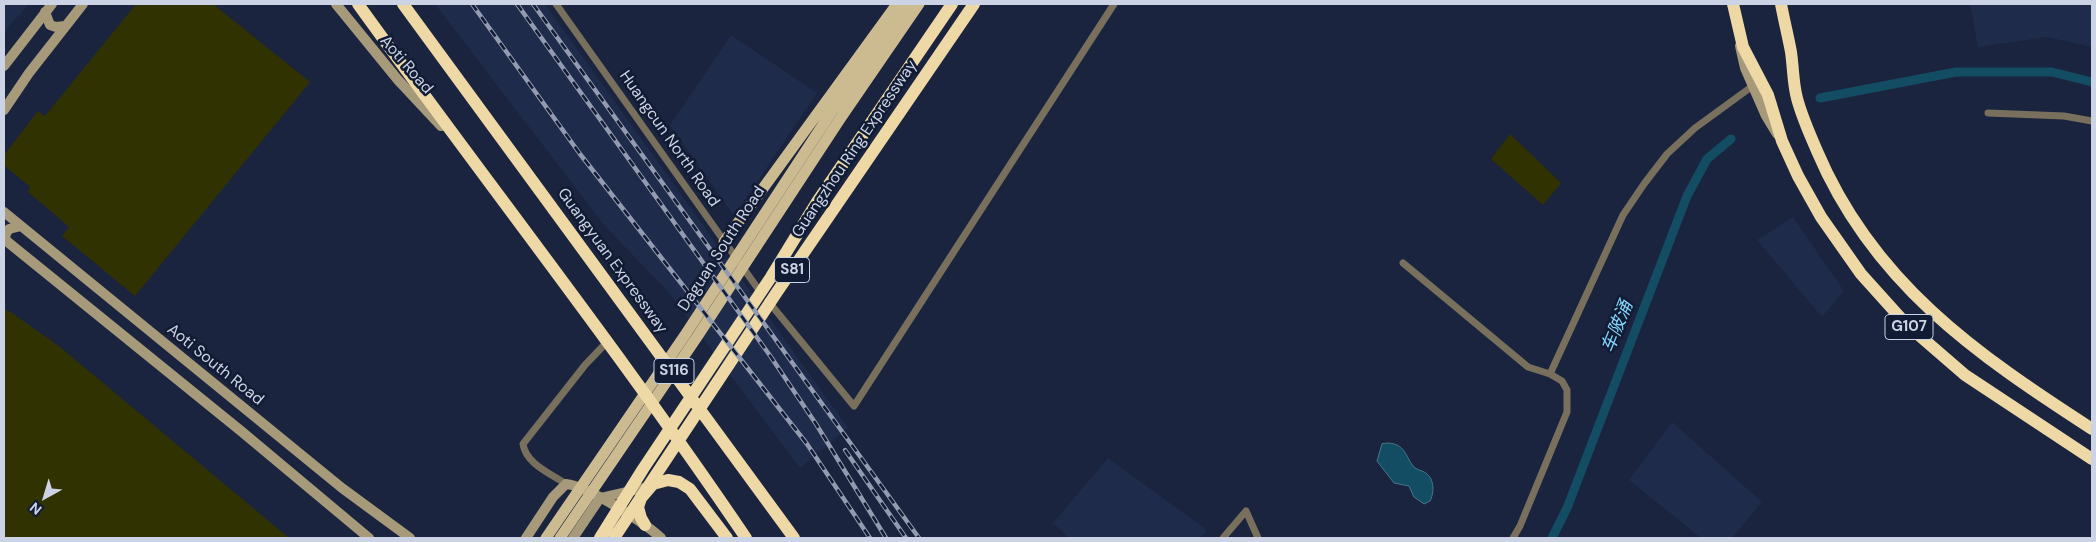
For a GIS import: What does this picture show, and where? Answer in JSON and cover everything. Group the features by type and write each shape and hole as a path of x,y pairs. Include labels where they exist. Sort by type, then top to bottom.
{"highway":[{"path":"358,4 607,342 746,538"},
{"name":"Guangyuan Expressway","path":"403,4 794,538"},
{"name":"Guangzhou Ring Expressway","path":"600,538 643,469 771,277 817,202 952,4"},
{"name":"Guangzhou Ring Expressway","path":"614,538 974,4"},
{"path":"1733,4 1738,33 1747,56 1768,95 1782,141"},
{"name":"G107","path":"1781,4 1801,112 1836,192 1868,241 1914,294 1960,337 2013,377 2092,429"},
{"name":"G107","path":"1782,141 1798,176 1821,217 1861,274 1892,310 1920,337 1965,375 2092,459"},
{"path":"645,525 638,507 645,490 659,481 668,480 686,484 727,538"}],"main road":[{"path":"724,242 897,4"},
{"name":"Daguan South Road","path":"769,217 832,111 908,4"},
{"name":"Daguan South Road","path":"546,538 567,518 769,217 919,4"},
{"name":"Daguan South Road","path":"560,538 567,518"}],"street":[{"path":"4,110 29,73 83,4"},
{"name":"Aoti Road","path":"336,4 398,80 458,142"},
{"name":"Huangcun North Road","path":"556,4 752,281 854,406 1114,4"},
{"path":"48,8 50,25 56,27 65,26"},
{"path":"4,66 48,8"},
{"path":"1738,33 1742,60 1766,116 1782,141"},
{"path":"1550,374 1623,215 1644,184 1667,154 1689,133 1754,85"},
{"path":"1988,114 2064,116 2092,121"},
{"name":"Aoti South Road","path":"4,212 342,488 410,538"},
{"path":"21,226 9,228 5,240 241,431 369,538"},
{"path":"1403,263 1528,367 1550,374 1562,381 1567,390 1567,412 1520,526 1513,538"},
{"path":"607,342 585,365 523,444 525,453 530,460 566,484 585,489 645,525 660,538"},
{"path":"526,538 554,497 566,484"},
{"path":"573,538 600,498 645,490"},
{"path":"1223,538 1246,512 1258,538"}],"shaded area":[{"path":"4,4 29,4 4,32"},
{"path":"136,4 213,4 310,82 135,296 62,236 69,227 28,192 30,187 4,165 4,155 38,111 45,116"},
{"path":"435,4 545,4 848,428 800,468 670,294 604,225"},
{"path":"1970,4 2092,4 2092,47 2047,37 1978,47"},
{"path":"731,35 817,93 734,216 670,125"},
{"path":"1510,134 1561,183 1543,205 1491,159"},
{"path":"1793,217 1844,291 1822,317 1757,240"},
{"path":"4,309 60,347 289,538 4,538"},
{"path":"1672,422 1762,502 1732,538 1701,538 1629,480"},
{"path":"1382,444 1398,445 1416,469 1430,477 1433,489 1430,501 1424,504 1414,497 1409,486 1394,483 1377,461"},
{"path":"1108,458 1207,530 1200,538 1069,538 1053,523"}],"waterway":[{"path":"1820,98 1956,72 2052,72 2092,82"},
{"name":"车陂涌","path":"1552,538 1567,508 1687,196 1707,159 1731,139"}],"railway":[{"path":"472,4 580,154 807,444 870,538"},
{"path":"517,4 771,357 816,424 886,538"},
{"path":"533,4 919,538"},
{"path":"845,450 906,538"}]}
